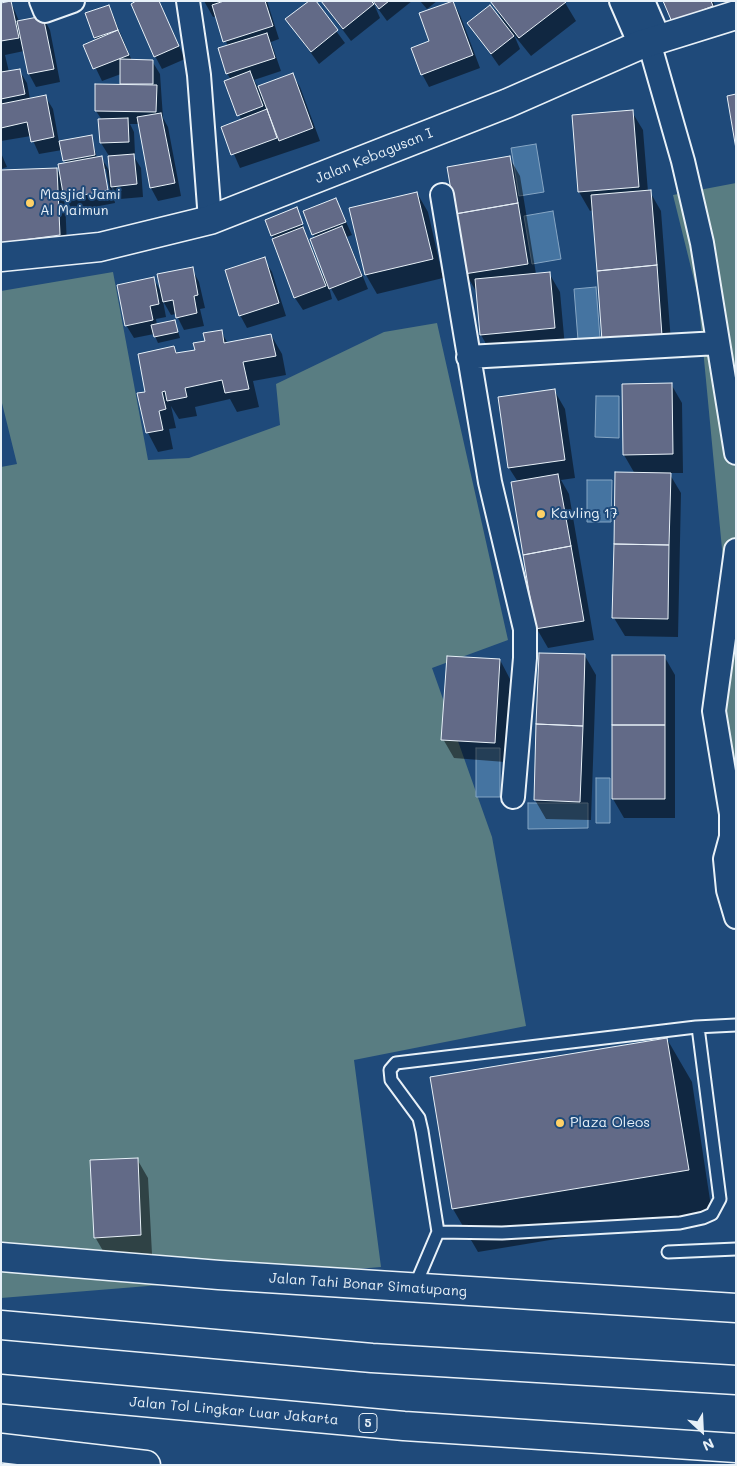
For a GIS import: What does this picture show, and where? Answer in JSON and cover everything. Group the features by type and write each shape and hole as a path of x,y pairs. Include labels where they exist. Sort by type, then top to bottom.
{"main road":[{"name":"Jalan Kebagusan I","path":"1,257 100,247 210,220 508,103 654,40 723,19"},
{"name":"Jalan Tahi Bonar Simatupang","path":"1,1258 414,1288 736,1308"},
{"path":"1,1325 372,1358 736,1380"},
{"name":"Jalan Tol Lingkar Luar Jakarta","path":"1,1389 404,1426 736,1448"},
{"path":"1,1448 38,1459 146,1465"}],"street":[{"path":"41,1 45,11 73,1"},
{"path":"188,1 199,75 210,220"},
{"path":"621,1 654,40"},
{"path":"643,1 702,243 736,453"},
{"path":"442,195 490,482 524,629 525,658 512,797"},
{"path":"468,357 718,343"},
{"path":"736,550 714,711 731,814 731,837 725,859 728,890 736,917"}],"lane":[{"path":"414,1288 438,1232 422,1131 418,1118 391,1080 390,1070 396,1063 698,1027 736,1025"},
{"path":"438,1232 502,1233 680,1223 712,1214 720,1199 698,1027"},
{"path":"668,1252 736,1249"}],"green space":[{"path":"736,183 736,834 707,749 724,570 698,296 673,195"},
{"path":"113,272 148,460 189,458 280,425 276,384 384,332 437,323 508,640 432,668 492,837 526,1026 354,1060 381,1267 1,1298 1,467 17,464 1,399 1,291"}],"water":[{"path":"536,144 544,192 519,196 511,148"},
{"path":"553,211 561,259 532,264 524,216"},
{"path":"596,287 600,338 578,340 574,289"},
{"path":"596,396 619,396 619,438 595,437"},
{"path":"587,480 612,480 611,522 587,522"},
{"path":"476,748 500,748 500,797 476,797"},
{"path":"596,778 610,778 610,823 596,823"},
{"path":"528,803 588,803 588,828 528,829"}],"building":[{"path":"11,1 19,38 1,41 1,3"},
{"path":"136,1 159,1 179,46 154,57 131,4"},
{"path":"224,1 265,1 273,26 223,42 212,5"},
{"path":"309,1 316,1 338,30 311,52 285,19"},
{"path":"321,1 371,1 374,4 343,29"},
{"path":"373,1 389,1 379,9"},
{"path":"453,1 473,55 421,75 411,48 429,41 419,13"},
{"path":"490,1 566,1 566,2 519,38"},
{"path":"663,1 711,1 713,6 672,22"},
{"path":"109,5 118,30 94,38 85,13"},
{"path":"490,5 514,36 491,54 467,23"},
{"path":"43,16 54,69 28,74 17,21"},
{"path":"118,30 129,55 93,69 83,45"},
{"path":"267,33 275,58 226,74 218,48"},
{"path":"120,59 153,60 153,84 120,84"},
{"path":"20,69 25,94 1,99 1,72"},
{"path":"250,71 263,106 237,116 224,81"},
{"path":"293,73 313,128 279,141 258,86"},
{"path":"95,84 157,85 156,112 95,111"},
{"path":"736,94 736,149 727,96"},
{"path":"46,95 54,137 31,142 27,122 1,128 1,104"},
{"path":"267,109 277,138 231,155 221,127"},
{"path":"633,110 639,187 578,192 572,115"},
{"path":"161,113 175,183 150,188 137,117"},
{"path":"128,118 129,142 100,143 98,119"},
{"path":"92,135 95,155 63,161 59,141"},
{"path":"134,154 137,184 111,187 108,156"},
{"path":"102,156 108,190 64,199 58,164"},
{"path":"510,156 518,203 455,214 447,167"},
{"name":"Masjid Jami Al Maimun","path":"57,168 60,235 1,243 1,170"},
{"path":"651,190 657,265 597,271 591,195"},
{"path":"417,192 433,259 365,275 349,208"},
{"path":"336,198 346,222 312,235 303,211"},
{"path":"518,203 528,264 464,274 455,214"},
{"path":"297,207 303,224 271,236 265,220"},
{"path":"342,226 362,276 329,289 310,239"},
{"path":"303,227 326,286 294,298 272,239"},
{"path":"265,257 279,303 239,316 225,270"},
{"path":"657,265 662,336 602,341 597,271"},
{"path":"193,267 198,295 194,296 197,313 176,318 173,300 163,302 157,274"},
{"path":"550,272 555,328 480,335 475,279"},
{"path":"154,277 159,304 150,306 153,320 125,326 117,285"},
{"path":"175,320 178,332 154,337 151,325"},
{"path":"222,330 224,343 271,334 276,356 243,362 249,389 225,393 222,380 185,388 187,397 167,401 165,391 162,392 166,409 159,411 163,430 146,433 137,393 145,392 138,354 174,346 176,353 195,350 193,343 205,341 203,333"},
{"path":"672,383 673,454 623,455 622,384"},
{"path":"555,389 565,460 508,468 498,397"},
{"path":"615,472 671,473 669,545 614,544"},
{"name":"Kavling 17","path":"558,474 571,546 523,555 511,482"},
{"path":"614,544 669,545 668,619 612,618"},
{"path":"571,546 584,621 535,629 523,555"},
{"path":"539,653 585,654 583,726 536,724"},
{"path":"612,655 665,655 665,725 612,725"},
{"path":"447,656 500,659 495,743 441,740"},
{"path":"536,724 583,726 580,802 534,800"},
{"path":"612,725 665,725 665,799 612,799"},
{"name":"Plaza Oleos","path":"667,1038 689,1170 452,1209 430,1077"},
{"path":"138,1158 141,1235 94,1238 90,1160"}],"place":[{"name":"Masjid Jami Al Maimun","path":"30,203"},
{"name":"Kavling 17","path":"541,514"},
{"name":"Plaza Oleos","path":"560,1123"}]}
